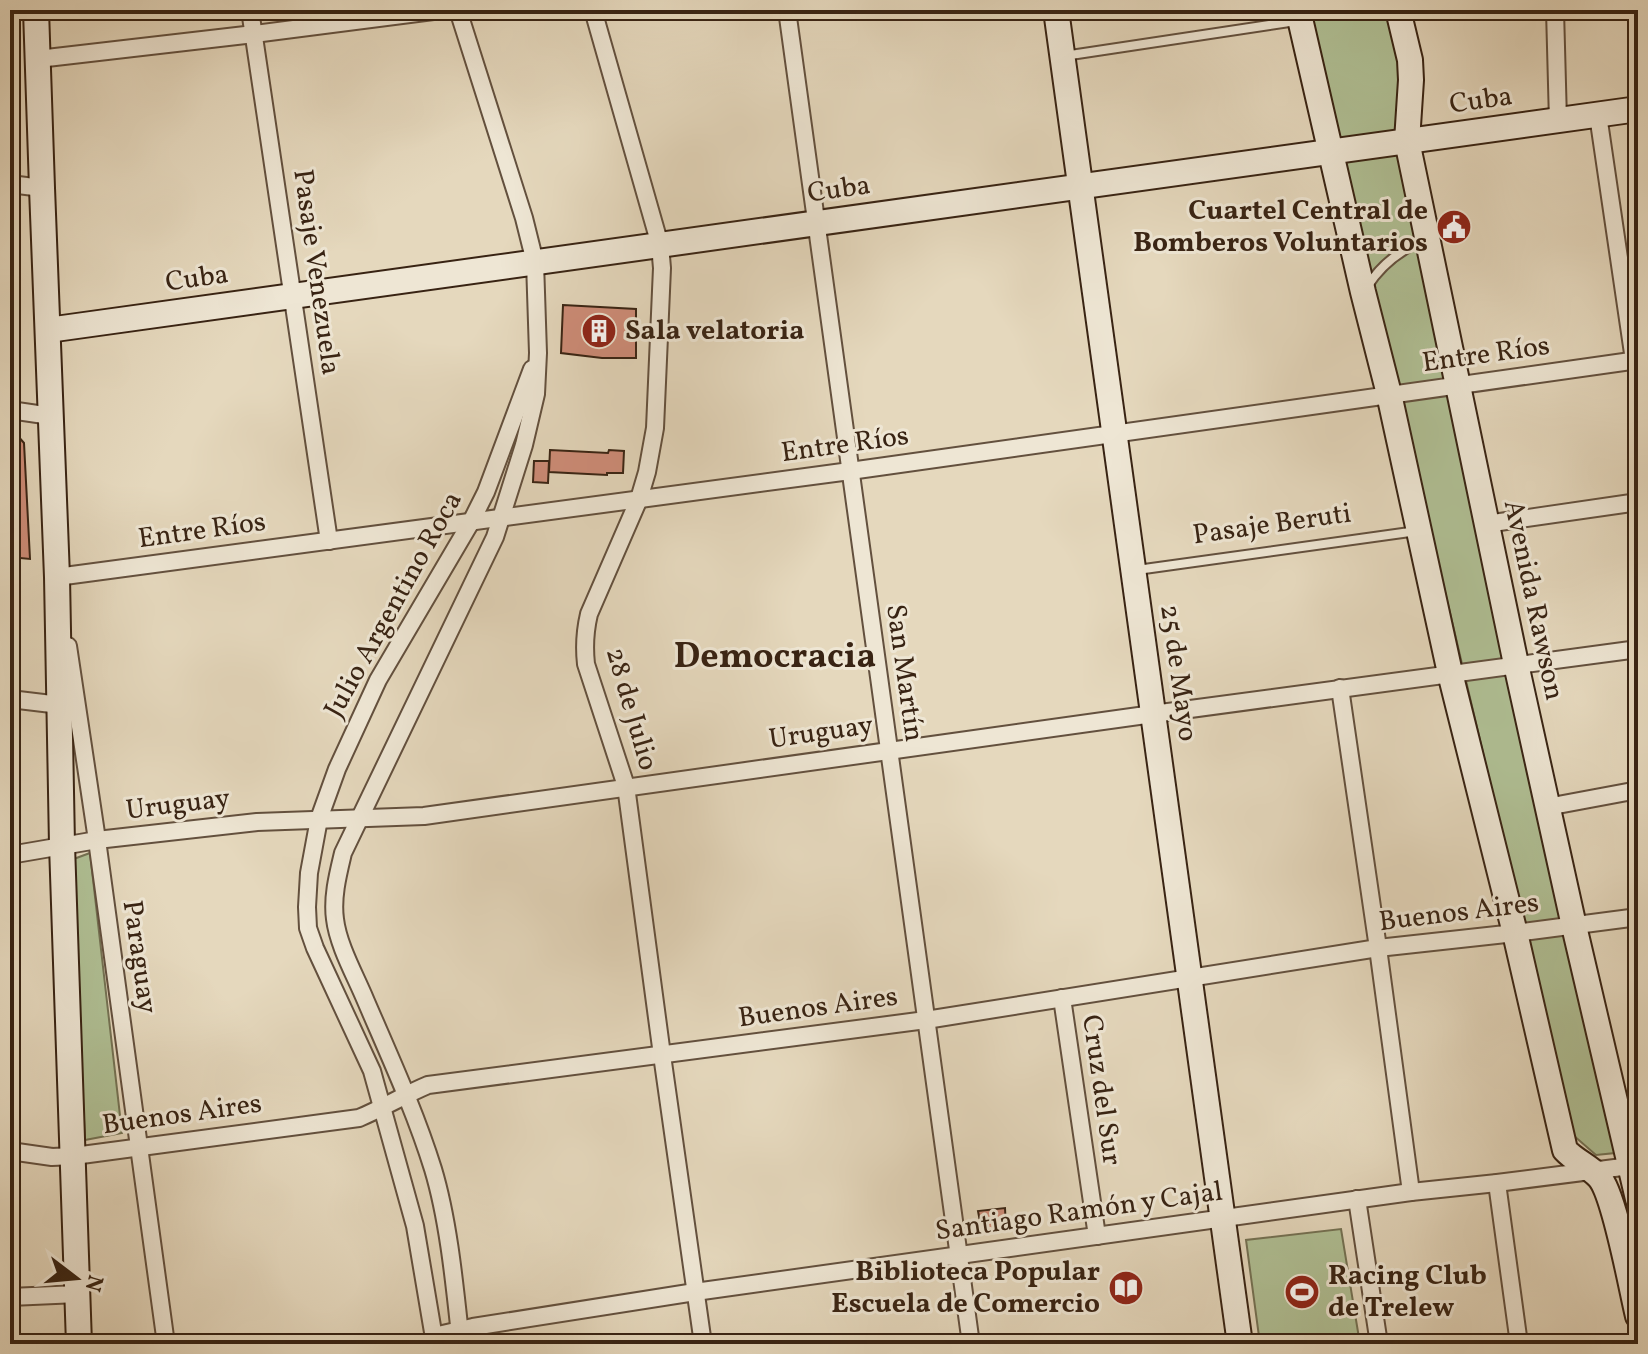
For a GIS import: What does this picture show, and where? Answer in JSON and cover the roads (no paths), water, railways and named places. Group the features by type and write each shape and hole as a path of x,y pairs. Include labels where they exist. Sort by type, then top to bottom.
{"street":[{"path":"36,10 57,577 62,845 79,1344"},
{"name":"Pasaje Venezuela","path":"250,10 329,541"},
{"path":"38,59 441,10"},
{"name":"Julio Argentino Roca","path":"458,10 535,262 538,304 536,394 524,445 495,537 343,853 337,876 335,918 351,966 406,1094 433,1169 440,1197 460,1337"},
{"name":"28 de Julio","path":"593,10 660,245 662,268 655,428 647,472 639,499 589,614 585,634 586,664 626,786 703,1344"},
{"name":"San Martín","path":"787,10 971,1344"},
{"name":"25 de Mayo","path":"1056,10 1240,1344"},
{"name":"Avenida Rawson","path":"1398,10 1410,60 1407,141 1547,807 1634,1165 1638,1199"},
{"path":"1555,10 1558,121"},
{"path":"1299,15 1389,394 1450,673 1565,1150 1599,1176 1604,1184 1612,1205 1638,1316"},
{"name":"Cuba","path":"48,330 1638,109"},
{"path":"1598,115 1636,360"},
{"path":"10,184 42,188"},
{"name":"Julio Argentino Roca","path":"434,1340 415,1226 372,1071 308,928 309,873 319,819 337,769 378,680 486,492 538,353"},
{"name":"Entre Ríos","path":"57,577 850,471 1636,360"},
{"path":"10,410 51,416"},
{"path":"1486,524 1638,502"},
{"name":"Paraguay","path":"57,577 97,840 166,1344"},
{"name":"Uruguay","path":"10,855 97,840 257,822 424,816 1638,649"},
{"path":"1340,688 1411,1192"},
{"path":"10,699 60,705"},
{"path":"1547,807 1638,790"},
{"name":"Buenos Aires","path":"10,1151 52,1157 74,1156 359,1118 428,1085 926,1020 1378,948 1638,917"},
{"name":"Cruz del Sur","path":"1062,998 1097,1236"},
{"path":"1553,1176 1565,1150"},
{"name":"Santiago Ramón y Cajal","path":"434,1340 695,1292 1357,1199 1634,1165"},
{"path":"1497,1183 1519,1344"},
{"path":"1357,1199 1379,1344"},
{"path":"10,1297 78,1294"}],"lane":[{"path":"1062,56 1299,15"},
{"path":"1363,292 1375,273 1408,247 1427,238"},
{"name":"Pasaje Beruti","path":"1134,570 1418,531"}],"place":[{"name":"Cuartel Central de Bomberos Voluntarios","path":"1454,227"},
{"name":"Sala velatoria","path":"599,331"},
{"name":"Biblioteca Popular Escuela de Comercio","path":"1126,1288"},
{"name":"Racing Club de Trelew","path":"1302,1292"}],"district":[{"name":"Democracia","path":"775,658"}]}
